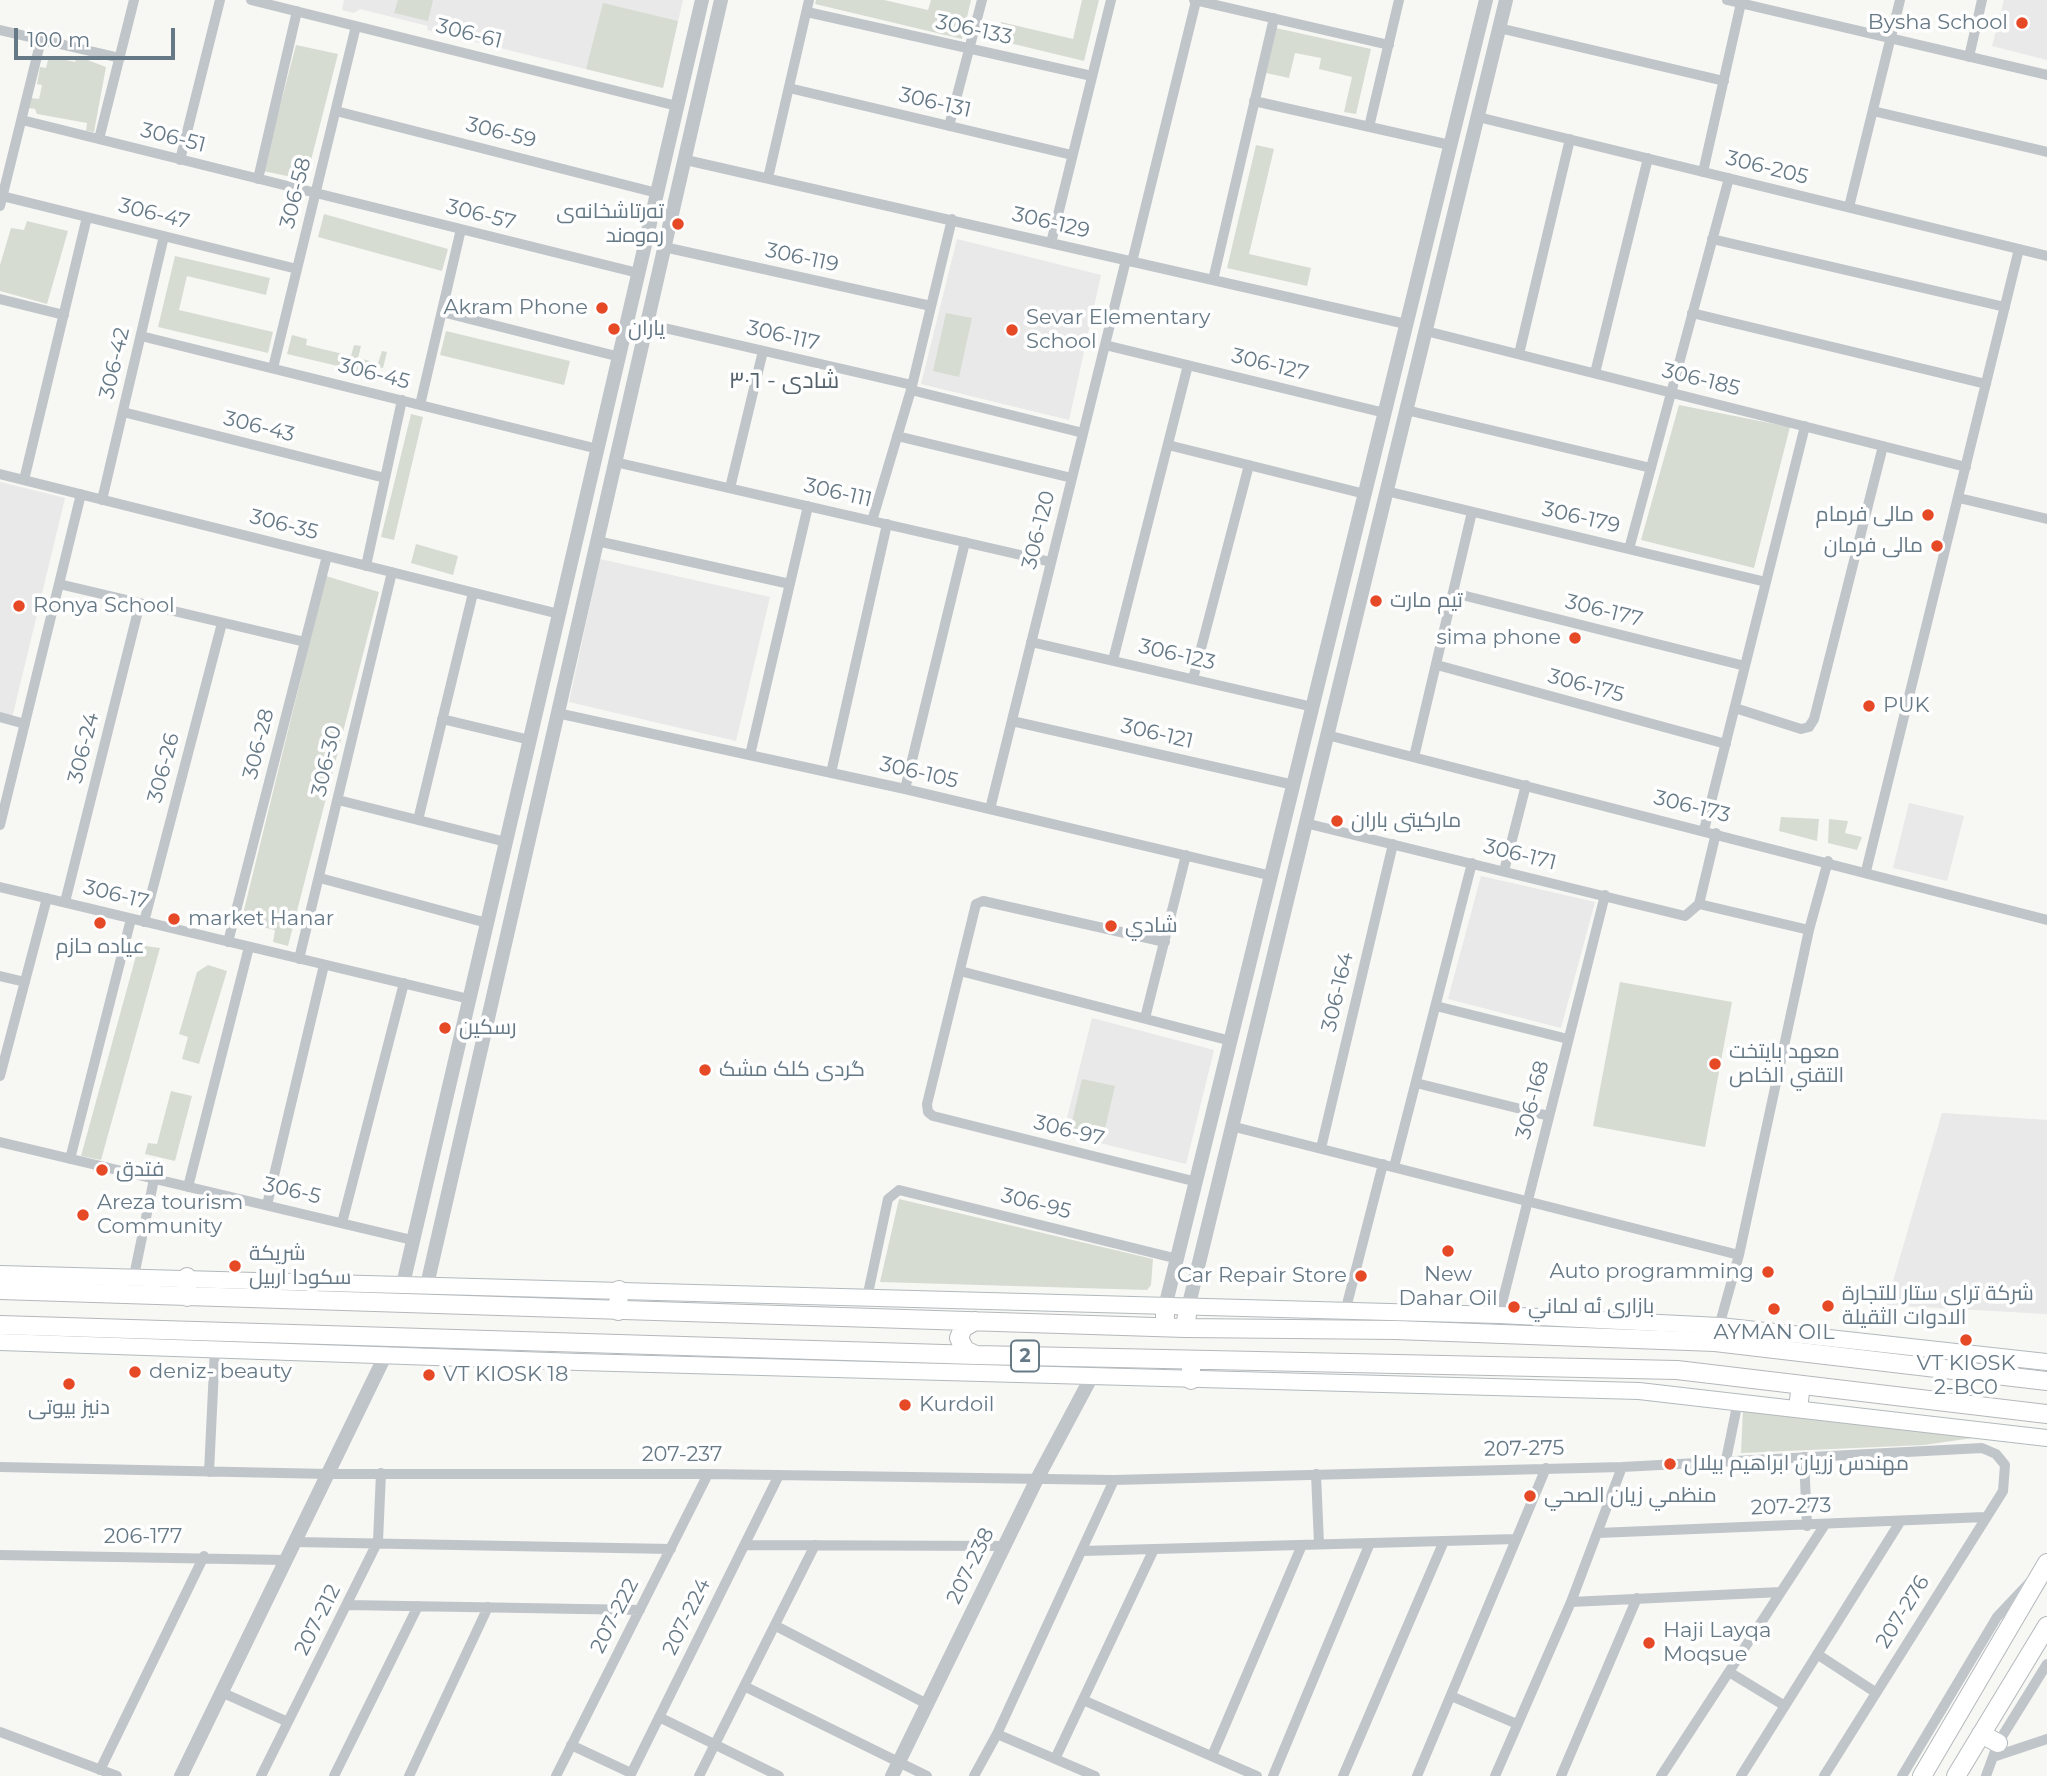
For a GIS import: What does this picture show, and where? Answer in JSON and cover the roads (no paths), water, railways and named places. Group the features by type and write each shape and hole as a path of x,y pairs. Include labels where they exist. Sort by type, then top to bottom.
{"main road":[{"path":"0,1274 1499,1315 2047,1362"},
{"path":"187,1278 187,1297"},
{"name":"2","path":"0,1290 1165,1328 1717,1334 2047,1381"},
{"path":"618,1311 619,1290"},
{"path":"1165,1307 1165,1328"},
{"path":"1185,1328 1188,1308"},
{"path":"1493,1333 1499,1315"},
{"path":"914,1320 925,1326 929,1336 923,1348 914,1353"},
{"path":"975,1321 963,1328 960,1338 965,1350 976,1355"},
{"name":"2","path":"0,1325 182,1339 579,1344 710,1356 914,1353 1677,1370 2047,1415"},
{"path":"0,1342 182,1339 215,1348 579,1362 710,1356 1191,1380 1639,1391 2047,1438"},
{"path":"579,1344 579,1362"},
{"path":"1191,1360 1191,1380"},
{"path":"1798,1408 1801,1385"},
{"path":"1922,1776 2044,1568"},
{"path":"1956,1776 2047,1626"},
{"path":"1981,1734 1995,1750"}],"street":[{"path":"99,139 134,0"},
{"path":"180,160 220,0"},
{"name":"306-61","path":"251,0 677,106"},
{"path":"403,1284 702,0"},
{"path":"427,1284 721,0"},
{"path":"768,178 809,0"},
{"path":"949,126 982,0"},
{"path":"1051,243 1111,0"},
{"path":"1195,0 1389,45"},
{"name":"306-120","path":"990,808 1105,345 1195,0"},
{"path":"1369,127 1399,0"},
{"path":"1165,1307 1486,0"},
{"path":"1188,1308 1506,0"},
{"path":"1727,0 2047,75"},
{"path":"1849,207 1899,0"},
{"path":"1969,57 1982,0"},
{"path":"1703,172 1741,4"},
{"path":"258,179 297,11"},
{"name":"306-133","path":"807,12 1091,75"},
{"path":"1213,280 1274,18"},
{"name":"306-58","path":"273,368 356,26"},
{"path":"1499,28 1724,81"},
{"path":"0,30 120,58"},
{"path":"1,201 41,40"},
{"name":"306-131","path":"789,88 1072,155"},
{"path":"1254,101 1450,145"},
{"name":"306-59","path":"335,111 657,193"},
{"path":"1872,111 2047,152"},
{"name":"306-205","path":"1478,117 2047,256"},
{"name":"306-51","path":"22,120 316,193"},
{"path":"1519,354 1570,139"},
{"path":"1595,373 1648,158"},
{"name":"306-129","path":"686,160 1406,324"},
{"path":"1629,549 1729,178"},
{"name":"306-57","path":"316,193 638,273"},
{"name":"306-47","path":"1,201 87,217 297,269"},
{"path":"1436,202 1456,206"},
{"path":"24,480 87,217"},
{"path":"872,521 911,388 952,219"},
{"path":"420,405 461,229"},
{"name":"306-42","path":"102,500 164,236"},
{"path":"1712,239 2005,307"},
{"name":"306-119","path":"664,247 931,306"},
{"path":"1866,871 2019,249"},
{"path":"0,299 64,315"},
{"path":"442,312 619,362 636,372"},
{"path":"1692,313 1986,384"},
{"name":"306-117","path":"647,324 1083,433"},
{"name":"306-185","path":"1426,331 1966,467"},
{"name":"306-45","path":"141,335 598,449"},
{"name":"306-127","path":"1105,345 1385,413"},
{"path":"730,488 763,351"},
{"path":"1113,660 1188,365"},
{"path":"366,566 402,400"},
{"path":"1406,410 1651,468"},
{"name":"306-43","path":"123,412 385,478"},
{"path":"1805,426 1726,744 1699,904 1809,930"},
{"path":"897,436 1072,478"},
{"path":"1168,446 1365,494"},
{"path":"1735,708 1801,729 1809,727 1814,719 1883,446"},
{"name":"306-111","path":"615,462 1051,562"},
{"path":"1193,679 1249,465"},
{"name":"306-35","path":"0,474 559,614"},
{"name":"306-179","path":"1386,491 1766,582"},
{"path":"0,825 3,799 25,724 81,494"},
{"path":"1959,498 2046,516"},
{"path":"750,755 808,506"},
{"path":"1414,757 1472,512"},
{"path":"831,773 887,524"},
{"path":"597,541 790,584"},
{"path":"905,789 965,542"},
{"name":"306-28","path":"228,942 327,556"},
{"name":"306-30","path":"299,959 392,572"},
{"path":"59,584 305,642"},
{"path":"418,820 473,593"},
{"name":"306-177","path":"1454,593 1745,666"},
{"name":"306-24","path":"65,902 140,603"},
{"name":"306-26","path":"144,922 222,623"},
{"name":"306-123","path":"1031,642 1313,707"},
{"path":"1323,665 1343,669"},
{"name":"306-175","path":"1437,665 1726,744"},
{"name":"306-105","path":"557,713 990,808 1272,876"},
{"path":"0,717 25,724"},
{"path":"442,719 530,740"},
{"name":"306-121","path":"1012,721 1294,785"},
{"name":"306-173","path":"1327,735 1828,861 2047,920"},
{"path":"1504,871 1527,785"},
{"path":"338,800 506,842"},
{"name":"306-171","path":"1305,823 1685,916 1699,904"},
{"name":"306-164","path":"1321,1148 1393,844"},
{"path":"1145,1018 1186,855"},
{"path":"1717,1334 1739,1255 1809,930 1828,861"},
{"path":"1345,1311 1416,1083 1472,863"},
{"path":"320,878 486,923"},
{"name":"306-17","path":"0,887 469,999"},
{"name":"306-168","path":"1499,1315 1605,895"},
{"path":"0,1076 2,1058 47,898"},
{"path":"1166,942 983,901 973,909 960,971 1231,1041"},
{"path":"70,1159 131,919"},
{"path":"187,1186 249,947"},
{"path":"267,1205 324,965"},
{"name":"306-97","path":"960,971 927,1104 933,1116 1197,1182"},
{"path":"0,976 24,982"},
{"path":"342,1223 404,984"},
{"path":"1436,1006 1569,1039"},
{"path":"1416,1083 1549,1116"},
{"path":"1231,1126 1739,1255"},
{"name":"306-5","path":"0,1142 342,1223 410,1247"},
{"path":"134,1276 154,1179"},
{"name":"306-95","path":"867,1298 888,1199 894,1191 904,1191 1178,1258"},
{"path":"410,1247 410,1263 416,1268 425,1267 432,1258"},
{"path":"209,1472 215,1348"},
{"path":"181,1776 386,1354"},
{"name":"207-238","path":"895,1770 1037,1479 1092,1376"},
{"path":"1726,1460 1738,1401"},
{"name":"207-275","path":"1037,1479 1114,1480 1622,1467 1982,1448 1996,1454 2005,1465"},
{"path":"1804,1457 1807,1527"},
{"name":"207-276","path":"1824,1776 2003,1490 2005,1465"},
{"name":"207-237","path":"0,1467 328,1474 708,1474 1037,1479"},
{"path":"1495,1776 1571,1602 1622,1467"},
{"path":"1417,1776 1546,1468"},
{"name":"207-212","path":"261,1776 378,1541 381,1474"},
{"name":"207-222","path":"556,1776 708,1474"},
{"path":"1316,1474 1319,1544"},
{"name":"207-224","path":"631,1775 779,1475"},
{"path":"974,1776 997,1734 1114,1480"},
{"name":"207-273","path":"1598,1533 1807,1527 1985,1517"},
{"path":"1741,1776 1900,1522"},
{"path":"1661,1776 1824,1526"},
{"path":"1082,1551 1516,1539"},
{"path":"295,1542 378,1541 671,1549"},
{"path":"1343,1776 1444,1541"},
{"path":"1273,1776 1370,1543"},
{"path":"745,1545 1004,1546"},
{"path":"699,1776 815,1545"},
{"path":"1212,1756 1302,1545"},
{"path":"1055,1759 1154,1549"},
{"name":"206-177","path":"0,1555 204,1556 286,1560"},
{"path":"100,1770 204,1556"},
{"path":"1902,1776 1997,1616 2044,1568"},
{"path":"1571,1602 1781,1592"},
{"path":"1561,1776 1637,1598"},
{"path":"347,1605 640,1610"},
{"path":"334,1776 418,1606"},
{"path":"409,1776 488,1607"},
{"path":"776,1626 927,1704"},
{"path":"1817,1654 1875,1692"},
{"path":"1986,1776 1995,1750 2047,1664"},
{"path":"1729,1672 1785,1706"},
{"path":"746,1687 895,1770 927,1776"},
{"path":"221,1692 288,1722"},
{"path":"1451,1696 1517,1724"},
{"path":"1083,1700 1257,1776"},
{"path":"659,1717 779,1776"},
{"path":"0,1732 117,1776"},
{"path":"997,1734 1096,1776"},
{"path":"1995,1750 2047,1739"},
{"path":"571,1745 631,1775"}],"place":[{"name":"Bysha School","path":"2022,23"},
{"name":"ته‌رتاشخانه‌ی ره‌وه‌ند","path":"678,224"},
{"name":"Akram Phone","path":"602,308"},
{"name":"یاران","path":"614,329"},
{"name":"Sevar Elementary School","path":"1012,330"},
{"name":"مالى فرمام","path":"1928,515"},
{"name":"مالى فرمان","path":"1937,546"},
{"name":"تيم مارت","path":"1376,601"},
{"name":"Ronya School","path":"19,606"},
{"name":"sima phone","path":"1575,638"},
{"name":"PUK","path":"1869,706"},
{"name":"ماركيتى باران","path":"1337,821"},
{"name":"market Hanar","path":"174,919"},
{"name":"عياده حازم","path":"100,923"},
{"name":"شادي","path":"1111,926"},
{"name":"رسکین","path":"445,1028"},
{"name":"معهد بايتخت التقني الخاص","path":"1715,1064"},
{"name":"گردی کلک مشک","path":"705,1070"},
{"name":"فتدق","path":"102,1170"},
{"name":"Areza tourism Community","path":"83,1215"},
{"name":"New Dahar Oil","path":"1448,1251"},
{"name":"شريكة سكودا اربيل","path":"235,1266"},
{"name":"Auto programming","path":"1768,1272"},
{"name":"Car Repair Store","path":"1361,1276"},
{"name":"شركة ترای ستار للتجارة الادوات الثقيلة","path":"1828,1306"},
{"name":"بازارى ئه لماني","path":"1514,1307"},
{"name":"AYMAN OIL","path":"1774,1309"},
{"name":"VT KIOSK 2-BC0","path":"1966,1340"},
{"name":"deniz- beauty","path":"135,1372"},
{"name":"VT KIOSK 18","path":"429,1375"},
{"name":"دنيز بيوتى","path":"69,1384"},
{"name":"Kurdoil","path":"905,1405"},
{"name":"مهندس زريان ابراهيم بيلال","path":"1670,1464"},
{"name":"منظمي زيان الصحي","path":"1530,1496"},
{"name":"Haji Layqa Moqsue","path":"1649,1643"}],"district":[{"name":"شادی - ٣٠٦","path":"784,381"}]}
